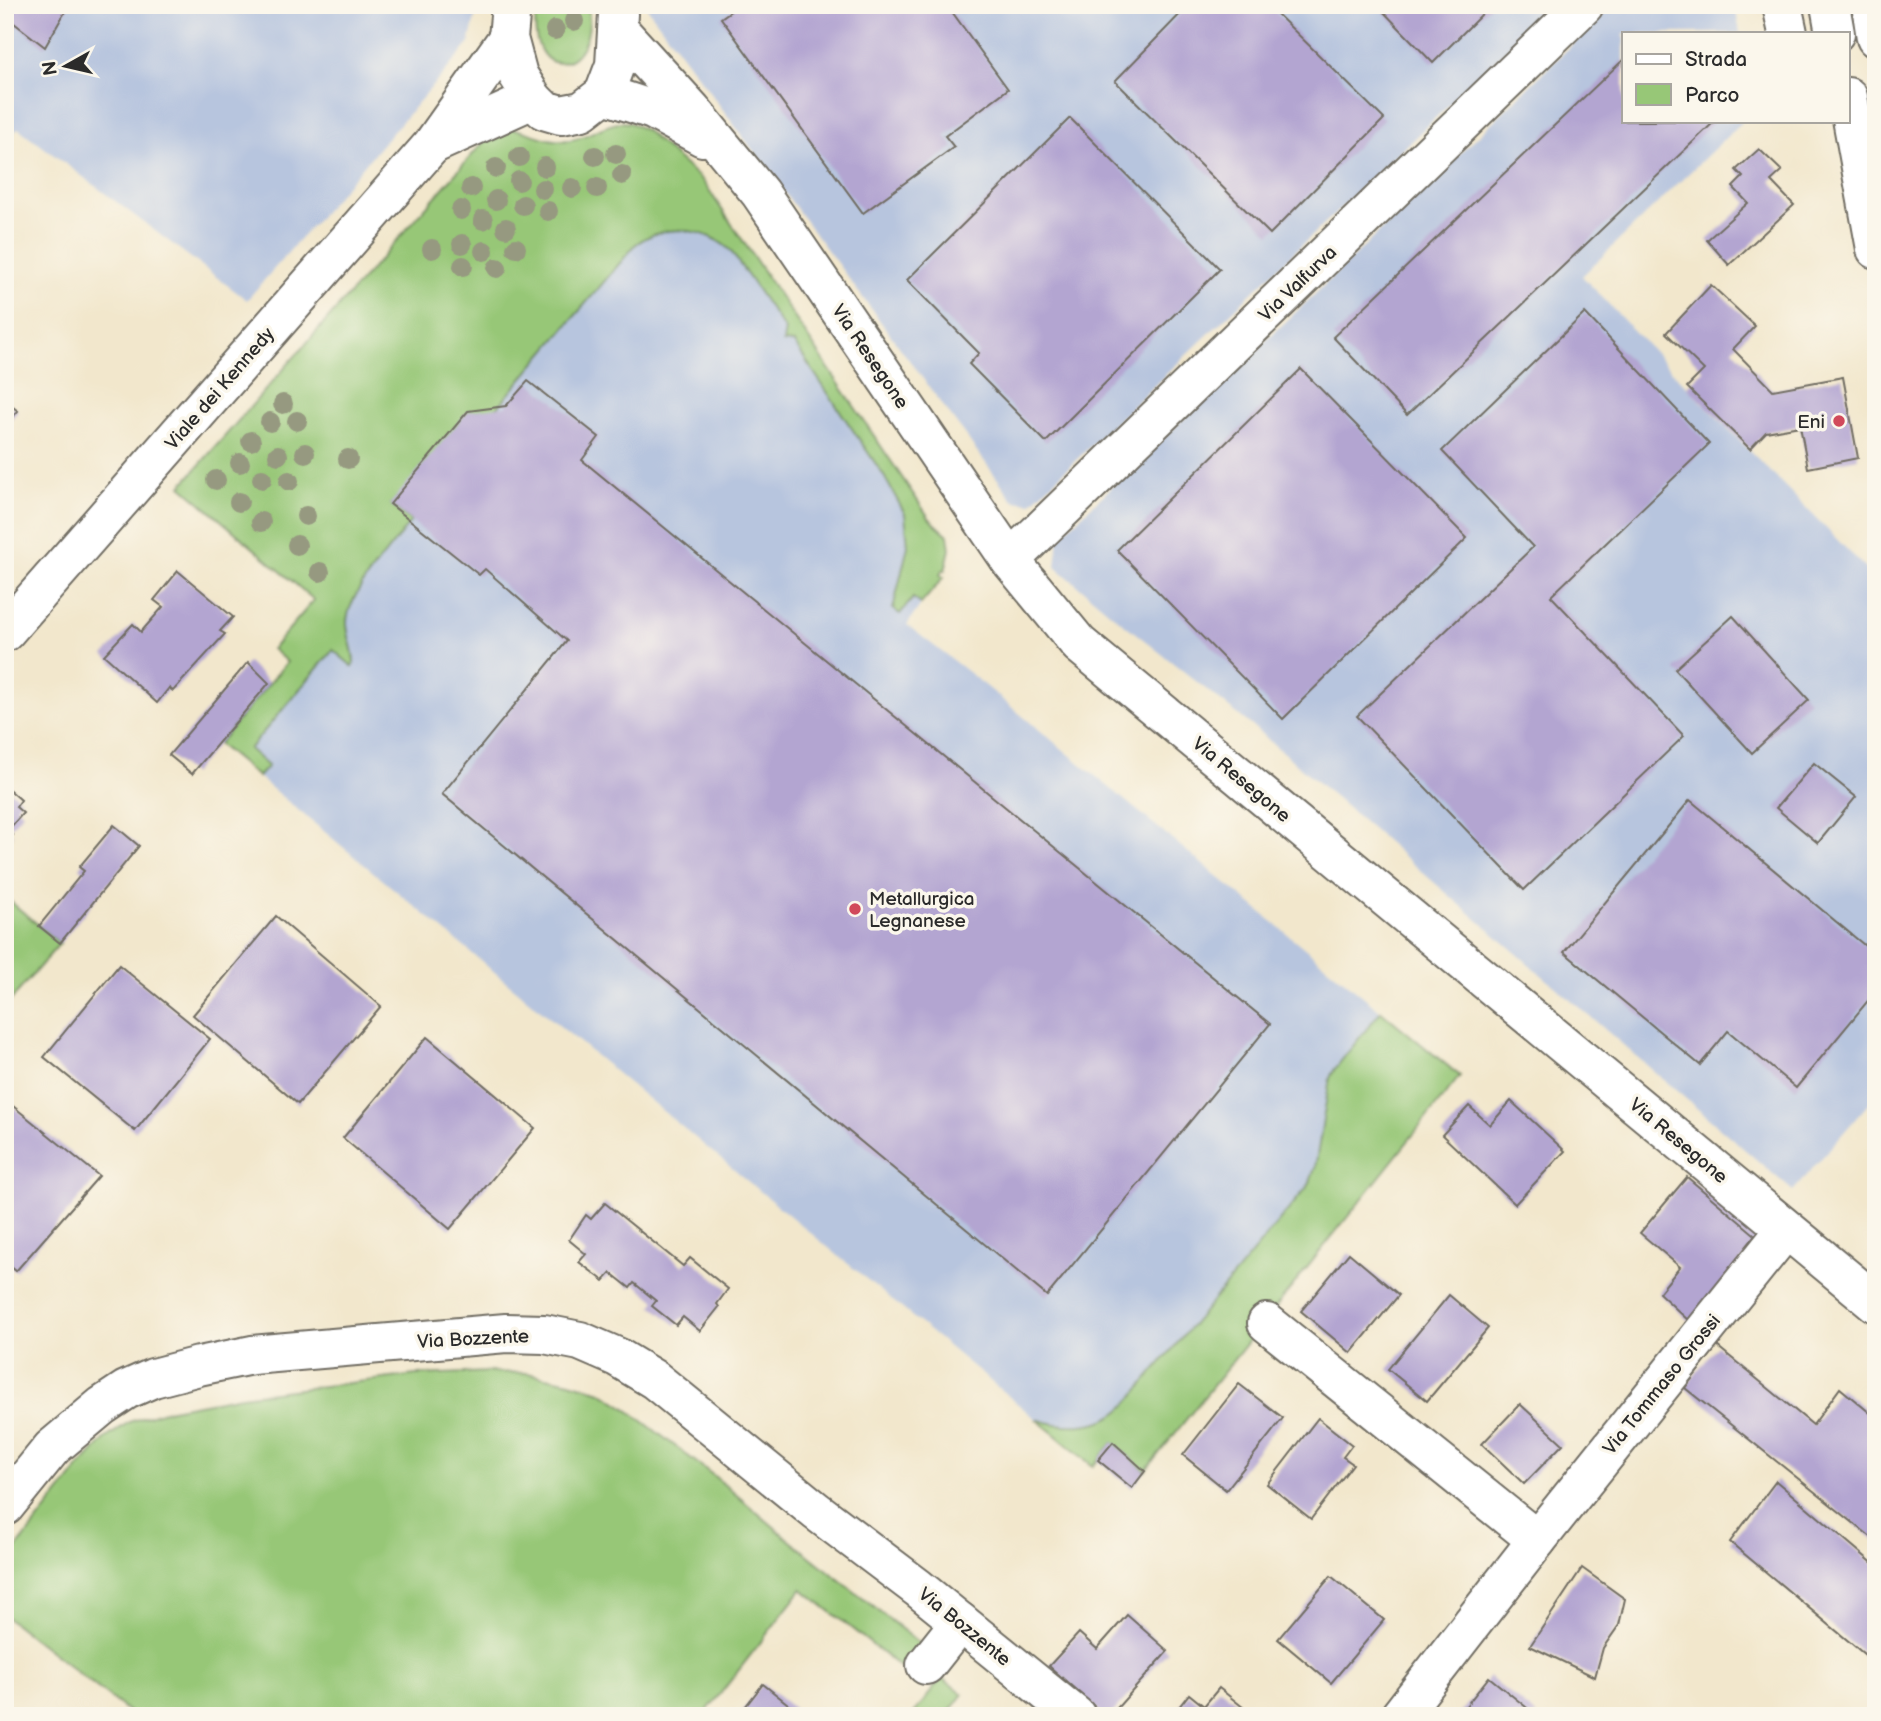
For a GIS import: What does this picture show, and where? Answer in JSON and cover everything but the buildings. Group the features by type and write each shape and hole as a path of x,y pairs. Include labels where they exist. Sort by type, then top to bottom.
{"street":[{"name":"Via Valfurva","path":"1010,561 1584,5"},
{"path":"1782,5 1788,32"},
{"path":"1830,5 1835,32"},
{"path":"1871,5 1876,38"},
{"name":"Via Resegone","path":"618,17 760,193 1010,561 1079,644 1876,1303"},
{"path":"533,99 544,110 561,115 582,111 604,94 615,65 618,17"},
{"name":"Viale dei Kennedy","path":"432,145 533,99 518,75 509,22"},
{"name":"Viale dei Kennedy","path":"5,632 432,145 509,22"},
{"name":"Via Resegone","path":"604,94 653,110 724,147"},
{"path":"1850,108 1876,249"},
{"name":"Via Tommaso Grossi","path":"1400,1716 1786,1229"},
{"path":"1267,1323 1537,1540"},
{"name":"Via Bozzente","path":"5,1506 52,1448 102,1406 153,1378 252,1356 506,1333 544,1334 580,1341 617,1357 655,1380 1076,1716"},
{"path":"926,1665 960,1622"}],"shaded area":[{"path":"5,5 478,5 469,44 247,300 18,128 5,142"},
{"path":"645,5 1554,5 1031,503 1014,501"},
{"path":"1613,5 1735,5 1740,32 1622,32 1622,122 1742,122 1582,276 1876,579 1876,1095 1793,1191 1251,725 1056,567 1059,537"},
{"path":"622,122 645,130 702,180 930,519 948,535 950,549 945,571 942,570 940,576 944,577 907,625 986,686 1460,1076 1132,1488 1098,1460 1093,1466 218,744 287,662 272,649 314,600 181,486 511,128 538,137 564,140"}],"green space":[{"path":"537,5 588,5 588,29 583,47 573,58 561,63 550,60 541,50 536,32"},
{"path":"622,122 645,130 702,180 930,519 948,535 950,549 945,571 942,570 940,576 944,577 921,604 913,598 900,614 893,609 908,546 905,514 884,476 794,343 783,342 785,330 730,250 720,242 696,232 684,230 659,233 636,244 497,408 391,504 411,521 373,569 350,608 347,626 354,663 352,666 333,650 249,749 268,766 258,777 218,744 287,662 272,649 314,600 181,486 485,140 511,128 547,139 570,140"},
{"path":"5,897 60,943 5,1007"},
{"path":"1381,1011 1460,1076 1145,1471 1113,1443 1093,1466 1036,1419 1059,1424 1084,1425 1106,1419 1126,1405 1309,1185 1315,1168 1330,1078"},
{"path":"527,1373 601,1392 714,1476 924,1647 905,1671 802,1589 703,1716 130,1716 131,1714 5,1616 5,1563 82,1464 105,1439 129,1422 171,1409 241,1396 416,1375"},
{"path":"942,1678 963,1694 946,1716 912,1716"}],"place":[{"name":"Eni","path":"1839,421"},
{"name":"Metallurgica Legnanese","path":"855,909"}]}
